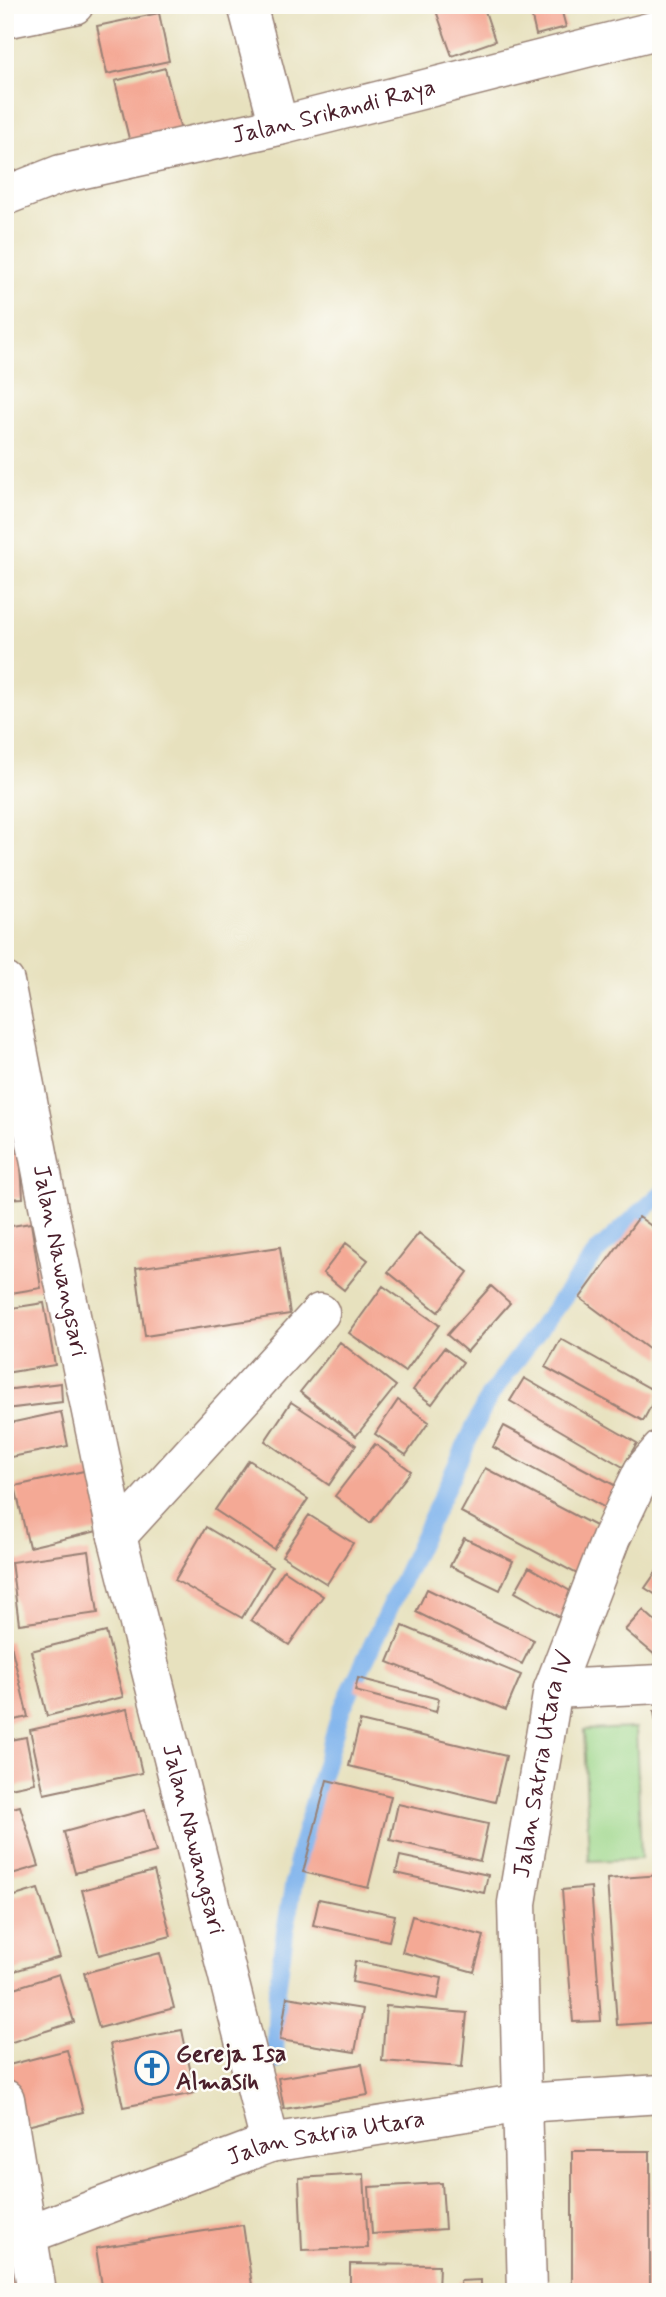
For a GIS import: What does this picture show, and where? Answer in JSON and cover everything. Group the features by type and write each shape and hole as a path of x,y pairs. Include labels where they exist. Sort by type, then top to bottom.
{"street":[{"path":"5,19 74,5"},
{"path":"247,5 279,126"},
{"name":"Jalan Srikandi Raya","path":"5,196 61,174 279,126 661,29"},
{"name":"Jalan Nawangsari","path":"5,982 117,1536 270,2143"},
{"path":"117,1536 320,1313"},
{"name":"Jalan Satria Utara IV","path":"527,2292 517,1903 553,1689 611,1538 643,1471 661,1450"},
{"path":"553,1689 661,1684"},
{"name":"Jalan Satria Utara","path":"16,2237 270,2143 523,2103 661,2094"},
{"path":"5,2099 16,2237 37,2292"}],"green space":[{"path":"636,1728 641,1859 589,1861 584,1730"}],"building":[{"path":"434,5 483,5 495,41 452,56"},
{"path":"529,5 560,5 566,27 536,35"},
{"path":"159,13 169,61 107,74 97,26"},
{"path":"165,68 183,139 132,151 115,81"},
{"path":"19,1132 23,1198 5,1199 5,1133"},
{"path":"639,1217 661,1233 661,1358 580,1298"},
{"path":"31,1223 41,1288 5,1294 5,1227"},
{"path":"419,1233 468,1272 438,1312 388,1272"},
{"path":"346,1243 368,1260 344,1290 323,1273"},
{"path":"280,1247 290,1314 145,1336 136,1268"},
{"path":"383,1286 439,1325 405,1372 349,1333"},
{"path":"491,1286 510,1303 467,1352 447,1335"},
{"path":"44,1303 55,1365 5,1373 5,1309"},
{"path":"561,1339 658,1393 643,1421 545,1367"},
{"path":"340,1342 396,1386 356,1436 300,1392"},
{"path":"444,1348 463,1362 432,1404 413,1390"},
{"path":"524,1378 637,1443 623,1467 510,1401"},
{"path":"61,1383 62,1402 5,1409 5,1390"},
{"path":"398,1400 429,1422 406,1455 375,1434"},
{"path":"291,1402 356,1445 329,1485 265,1441"},
{"path":"61,1412 68,1446 6,1458 5,1424"},
{"path":"504,1426 618,1487 607,1509 493,1447"},
{"path":"375,1444 411,1471 370,1523 335,1496"},
{"path":"249,1460 308,1499 274,1549 215,1510"},
{"path":"485,1468 601,1529 577,1574 461,1512"},
{"path":"93,1469 106,1529 29,1547 15,1486"},
{"path":"309,1515 353,1543 327,1584 282,1556"},
{"path":"206,1527 272,1567 242,1618 175,1580"},
{"path":"464,1538 513,1561 500,1590 450,1566"},
{"path":"89,1551 98,1613 19,1624 11,1562"},
{"path":"661,1565 661,1598 645,1588"},
{"path":"529,1567 577,1595 563,1619 515,1592"},
{"path":"284,1570 323,1596 289,1645 251,1620"},
{"path":"427,1589 534,1640 522,1664 416,1612"},
{"path":"643,1610 661,1626 661,1660 625,1630"},
{"path":"403,1626 521,1675 506,1710 388,1662"},
{"path":"106,1632 123,1697 47,1716 31,1651"},
{"path":"10,1641 28,1717 5,1722 5,1642"},
{"path":"358,1678 439,1699 436,1712 355,1691"},
{"path":"127,1709 142,1773 44,1794 30,1730"},
{"path":"661,1710 661,1742 659,1742 654,1711"},
{"path":"360,1721 506,1756 495,1802 349,1766"},
{"path":"26,1737 35,1783 5,1789 5,1741"},
{"path":"327,1780 391,1796 368,1888 303,1872"},
{"path":"398,1804 488,1824 480,1861 390,1840"},
{"path":"20,1806 39,1866 5,1876 5,1810"},
{"path":"145,1810 156,1852 75,1873 64,1832"},
{"path":"400,1856 488,1875 484,1893 396,1873"},
{"path":"154,1871 171,1936 99,1955 82,1890"},
{"path":"661,1875 661,2022 617,2025 607,1879"},
{"path":"591,1887 601,2021 573,2022 562,1890"},
{"path":"38,1889 60,1957 5,1974 5,1899"},
{"path":"319,1899 395,1915 389,1941 313,1925"},
{"path":"412,1916 484,1936 474,1972 402,1952"},
{"path":"160,1953 174,2008 99,2028 84,1973"},
{"path":"355,1961 442,1978 438,1999 352,1982"},
{"path":"59,1974 74,2022 6,2044 5,1991"},
{"path":"287,1997 363,2009 355,2052 280,2040"},
{"path":"386,2006 467,2013 462,2067 382,2061"},
{"name":"Gereja Isa Almasih","path":"182,2030 195,2093 123,2107 110,2044"},
{"path":"67,2050 83,2112 19,2128 5,2066"},
{"path":"362,2064 368,2095 284,2109 278,2078"},
{"path":"572,2151 650,2151 650,2292 572,2292"},
{"path":"364,2174 368,2248 302,2250 299,2178"},
{"path":"442,2183 445,2229 372,2234 369,2187"},
{"path":"243,2225 253,2292 103,2292 96,2248"},
{"path":"22,2260 28,2292 5,2292 5,2263"},
{"path":"350,2264 439,2265 438,2292 350,2292"},
{"path":"481,2280 481,2292 461,2292 460,2281"}],"waterway":[{"path":"275,2061 277,1990 300,1848 341,1711 488,1398 597,1252 661,1194"}],"place":[{"name":"Gereja Isa Almasih","path":"152,2068"}]}
